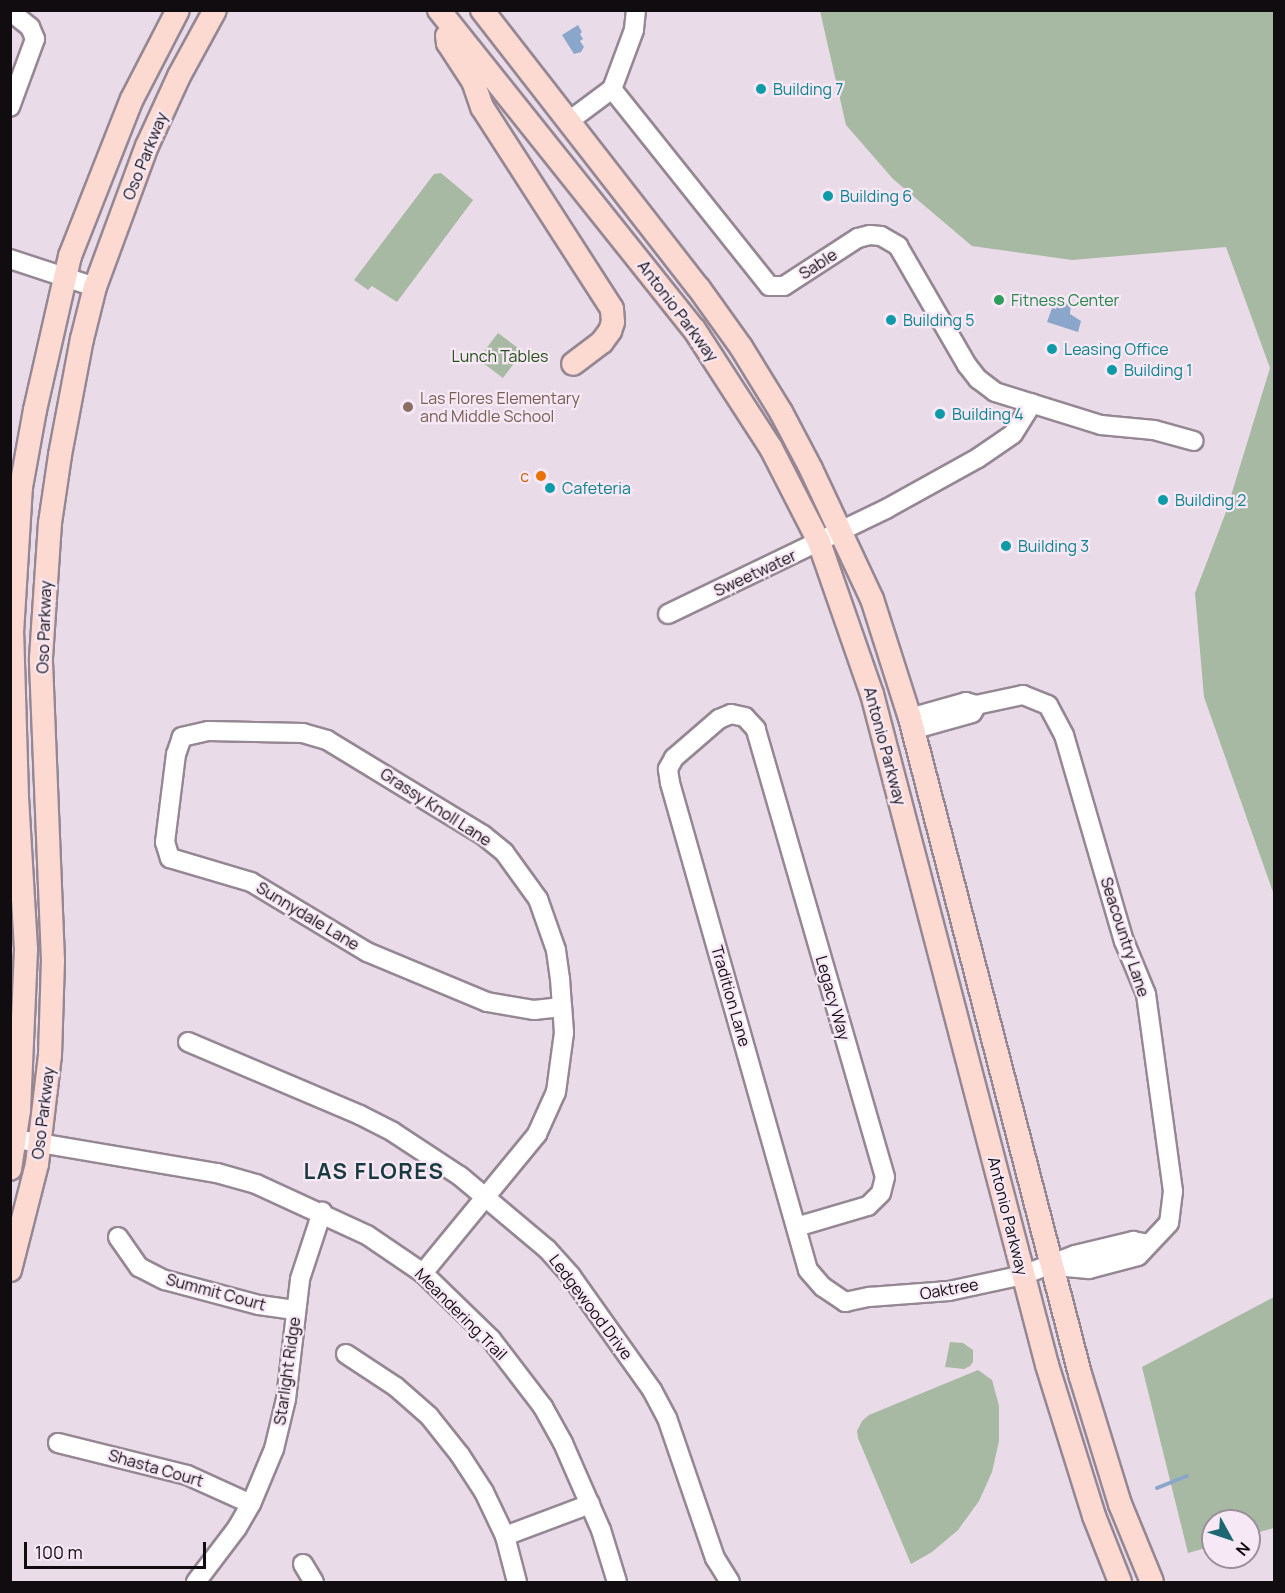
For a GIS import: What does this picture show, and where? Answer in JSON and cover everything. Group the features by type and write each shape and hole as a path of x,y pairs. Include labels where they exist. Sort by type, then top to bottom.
{"main road":[{"name":"Oso Parkway","path":"10,1168 26,949 16,785 12,633 21,487 34,410 64,278 84,214 123,119 178,10"},
{"name":"Oso Parkway","path":"10,1270 40,1143 50,1055 53,961 41,658 50,523 60,455 82,339 95,287 147,146 179,76 215,10"},
{"name":"Antonio Parkway","path":"482,10 698,286 741,347 782,412 842,531 872,599 911,724 1080,1374 1120,1504 1152,1582"},
{"name":"Antonio Parkway","path":"440,12 694,328 771,448 819,542 872,694 1023,1275 1072,1448 1120,1582"},
{"path":"440,12 448,43 473,81 482,107 612,309 613,322 610,331 602,342 573,363"}],"street":[{"path":"569,121 612,89 634,30 636,10"},
{"path":"10,12 30,27 35,39 10,106"},
{"name":"Sable","path":"612,89 769,286 784,286 858,238 870,235 890,239 904,255 967,365 978,379 995,392 1101,424 1154,430 1194,441"},
{"path":"10,259 95,287"},
{"path":"842,531 978,458 1013,434 1032,404"},
{"name":"Sweetwater","path":"668,614 842,531"},
{"name":"Seacountry Lane","path":"911,724 972,713 976,705 1023,695 1037,698 1048,705 1064,735 1124,941 1146,994 1173,1191 1169,1223 1160,1236 1148,1244 1138,1257 1089,1269 1052,1266"},
{"name":"Tradition Lane","path":"745,717 731,714 719,719 674,758 668,770 808,1270 823,1287 845,1302"},
{"name":"Legacy Way","path":"745,717 756,729 885,1177 881,1193 868,1206 796,1227"},
{"name":"Grassy Knoll Lane","path":"182,736 208,731 291,733 327,740 483,835 504,852 538,899 556,950 562,1007 562,1064 551,1107 537,1134 423,1273"},
{"name":"Sunnydale Lane","path":"182,736 176,754 165,842 170,858 251,882 367,952 487,1002 534,1010 562,1007"},
{"name":"Ledgewood Drive","path":"188,1042 369,1119 426,1151 486,1197 547,1249 571,1276 652,1390 667,1418 715,1558 730,1582"},
{"name":"Meandering Trail","path":"13,1139 217,1173 256,1184 322,1212 367,1235 423,1273 491,1339 543,1407 590,1504 617,1582"},
{"name":"Starlight Ridge","path":"196,1582 237,1528 251,1504 274,1449 286,1400 300,1279 322,1212"},
{"name":"Summit Court","path":"118,1237 139,1267 165,1280 259,1305 295,1310"},
{"name":"Oaktree","path":"845,1302 869,1297 949,1292 1052,1266"},
{"path":"346,1354 396,1387 429,1416 460,1455 484,1492 505,1536 517,1582"},
{"name":"Shasta Court","path":"57,1443 187,1475 251,1504"},
{"path":"505,1536 590,1504"},
{"path":"303,1564 314,1582"}],"green space":[{"path":"820,11 1274,11 1274,895 1204,697 1195,593 1226,512 1270,368 1226,247 1072,260 972,246 893,179 846,125"},
{"path":"441,173 473,200 397,302 372,286 368,290 354,280 434,174"},
{"name":"Lunch Tables","path":"498,333 523,352 503,378 478,359"},
{"path":"1274,1297 1274,1528 1261,1532 1261,1509 1201,1509 1201,1549 1188,1553 1142,1367"},
{"path":"950,1342 963,1343 973,1350 973,1362 970,1366 964,1369 945,1367"},
{"path":"978,1370 992,1380 999,1406 999,1441 992,1472 979,1501 958,1530 932,1552 911,1564 857,1431 862,1421 869,1415"}],"water":[{"path":"578,25 583,39 580,41 584,47 581,52 574,54 562,35"},
{"path":"1060,301 1071,305 1070,314 1081,321 1078,332 1047,322 1052,308 1056,309"}],"waterway":[{"path":"1157,1488 1187,1476"}],"place":[{"name":"Building 7","path":"761,89"},
{"name":"Building 6","path":"828,196"},
{"name":"Fitness Center","path":"999,300"},
{"name":"Building 5","path":"891,320"},
{"name":"Leasing Office","path":"1052,349"},
{"name":"Building 1","path":"1112,370"},
{"name":"Las Flores Elementary and Middle School","path":"408,407"},
{"name":"Building 4","path":"940,414"},
{"name":"c","path":"541,476"},
{"name":"Cafeteria","path":"550,488"},
{"name":"Building 2","path":"1163,500"},
{"name":"Building 3","path":"1006,546"}],"district":[{"name":"LAS FLORES","path":"374,1172"}]}
